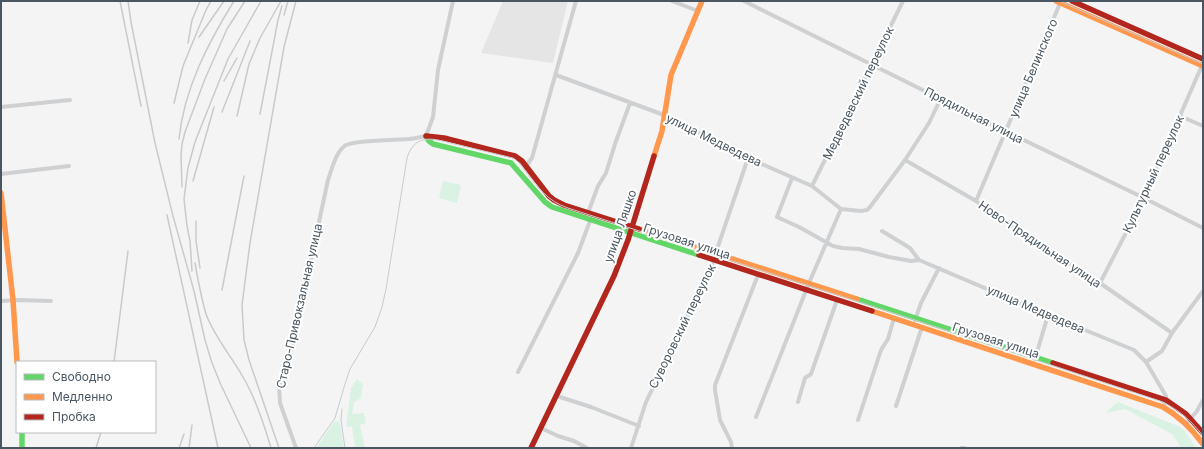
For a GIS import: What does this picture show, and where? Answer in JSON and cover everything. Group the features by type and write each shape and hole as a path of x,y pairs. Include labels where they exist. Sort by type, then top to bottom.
{"street":[{"path":"426,136 433,117 439,64 453,1"},
{"path":"526,166 532,158 576,1"},
{"path":"672,1 698,11"},
{"name":"улица Ляшко","path":"531,448 614,276 630,234 660,140 671,75 702,1"},
{"name":"Прядильная улица","path":"744,1 941,98 1006,132 1203,228"},
{"name":"Медведевский переулок","path":"812,186 903,1"},
{"path":"1072,1 1203,58"},
{"path":"1059,2 1203,65"},
{"name":"улица Белинского","path":"976,201 1059,2"},
{"name":"Культурный переулок","path":"1100,283 1144,198 1203,65"},
{"name":"улица Медведева","path":"556,75 664,115 748,158 812,186 841,209"},
{"path":"756,417 809,282 841,209 861,211 867,210 905,160 929,123 941,98"},
{"path":"1,107 70,100"},
{"path":"588,213 598,186 606,173 630,103"},
{"path":"1180,116 1203,126"},
{"name":"Старо-Привокзальная улица","path":"296,448 280,402 279,386 293,343 328,180 337,156 347,144 409,139 426,136"},
{"name":"Грузовая улица","path":"426,136 444,138 510,154 519,158 554,200 564,205 809,282 1166,400 1191,419 1203,433"},
{"name":"Грузовая улица","path":"426,136 433,144 511,163 537,194 548,204 560,210 630,234 914,324 1163,407 1178,416 1203,444"},
{"name":"Суворовский переулок","path":"631,448 646,402 714,261 748,158"},
{"name":"Ново-Прядильная улица","path":"905,160 976,201 990,212 1100,283 1172,333"},
{"path":"1,174 69,166"},
{"path":"792,178 777,217 799,227 827,243 838,247 859,248 889,257 911,261 920,260"},
{"path":"1,193 17,361"},
{"path":"518,372 578,253 590,221"},
{"name":"улица Медведева","path":"882,231 910,248 920,260 1048,316 1131,349 1146,362 1166,396 1166,400"},
{"path":"914,324 921,303 939,268"},
{"path":"732,448 732,442 720,420 715,385 758,275"},
{"path":"1146,362 1162,351 1172,333 1203,291"},
{"path":"798,402 805,378 811,374 837,300"},
{"path":"1,301 51,301"},
{"path":"1033,363 1048,316"},
{"path":"858,420 881,350 888,339 894,318"},
{"path":"896,406 922,327"},
{"path":"557,396 591,407 639,426"},
{"path":"1163,407 1166,400"},
{"path":"1186,424 1203,400"},
{"path":"541,428 558,436 574,441 587,448"},
{"path":"22,433 22,448"}],"shaded area":[{"path":"503,1 568,1 553,63 481,53"}],"green space":[{"path":"443,181 461,185 457,203 439,198"},
{"path":"357,379 363,384 361,398 354,402 352,414 364,413 366,423 360,425 365,448 355,448 352,426 346,427 351,388"},
{"path":"1118,402 1178,426 1184,430 1196,448 1180,448 1172,434 1125,409 1105,413"},
{"path":"337,421 340,424 344,448 316,448 334,422"}],"tram line":[{"path":"1059,1 1203,64"},
{"path":"314,448 335,418 350,369 375,327 386,289 407,158 415,144 427,139 438,140 513,158 519,162 549,198 554,202 568,208 1160,401 1172,407 1184,416 1203,436"},
{"path":"342,409 341,420 345,448"}],"railway":[{"path":"120,1 141,106"},
{"path":"128,1 155,143 194,291 205,340 221,385 251,448"},
{"path":"188,43 192,20 200,1"},
{"path":"174,103 183,66 211,1"},
{"path":"199,37 224,1"},
{"path":"179,139 186,102 192,84 206,50 234,1"},
{"path":"182,187 181,156 185,132 205,79 227,29 245,1"},
{"path":"192,271 190,241 184,199 188,168 195,142 228,59 261,1"},
{"path":"237,116 249,64 260,38 281,1"},
{"path":"284,15 288,1"},
{"path":"279,448 249,360 244,340 242,305 250,243 284,47 296,1"},
{"path":"260,114 282,6"},
{"path":"222,112 250,41"},
{"path":"224,81 237,58"},
{"path":"193,181 214,107"},
{"path":"222,290 244,176"},
{"path":"167,215 218,448"},
{"path":"196,221 196,241 200,268"},
{"path":"114,361 128,251"},
{"path":"195,263 201,295 209,322 248,385 256,403 271,448"},
{"path":"189,448 192,425"},
{"path":"96,448 101,433"},
{"path":"179,448 184,434"}],"traffic: fast":[{"path":"426,136 433,144 511,163 545,202 552,207 699,255"},
{"path":"857,299 1053,363"},
{"path":"22,433 22,448"}],"traffic: slow":[{"path":"654,156 662,131 671,75 702,1"},
{"path":"1056,1 1203,66"},
{"path":"1,193 13,300 17,361"},
{"path":"639,229 857,299"},
{"path":"872,311 1163,407 1185,423 1203,444"}],"traffic: jam":[{"path":"1072,1 1203,59"},
{"path":"426,136 444,138 515,156 522,161 549,196 554,200 564,205 639,229"},
{"path":"531,448 614,276 628,240 654,156"},
{"path":"699,255 872,311"},
{"path":"1053,363 1166,400 1186,414 1203,433"}]}
